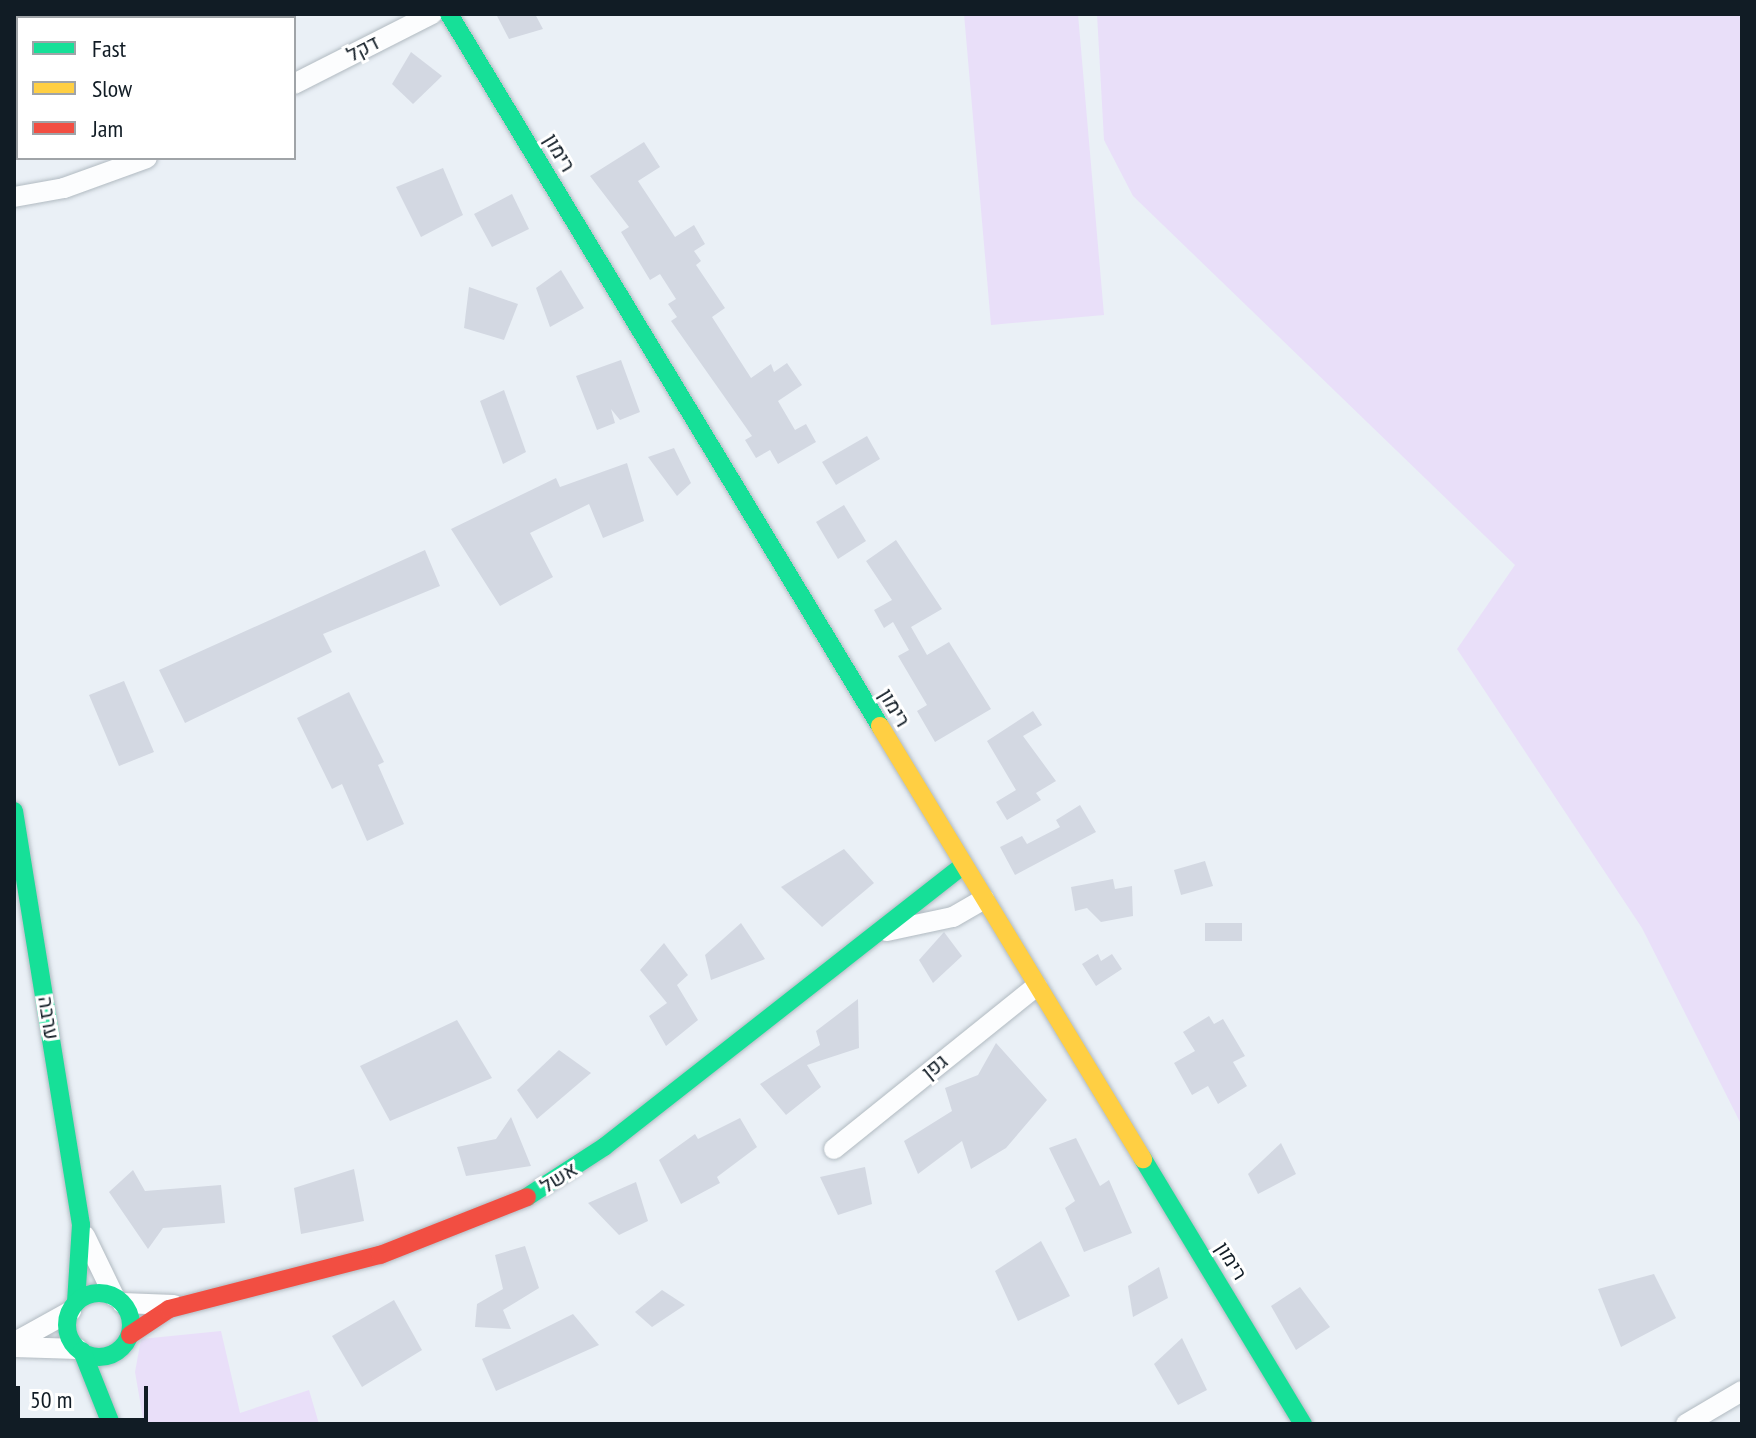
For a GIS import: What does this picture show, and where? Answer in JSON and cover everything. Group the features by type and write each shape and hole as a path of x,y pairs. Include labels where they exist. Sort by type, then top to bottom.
{"street":[{"name":"דקל","path":"296,83 432,14"},
{"name":"רימון","path":"449,14 1303,1424"},
{"path":"14,197 64,188 141,160"},
{"name":"ערבה","path":"14,811 81,1225 98,1274 118,1300"},
{"name":"אשל","path":"118,1300 184,1304 380,1255 523,1200 585,1161 877,938 964,865"},
{"name":"אשל","path":"877,938 894,927 953,917 984,899"},
{"name":"גפן","path":"834,1149 1037,986"},
{"name":"ערבה","path":"73,1307 81,1225"},
{"path":"14,1344 94,1293 118,1300 125,1342 111,1422"},
{"name":"אשל","path":"125,1342 184,1304"},
{"path":"73,1307 68,1332 80,1350 111,1422"},
{"path":"14,1344 80,1350 105,1357 125,1342"},
{"path":"1686,1424 1742,1391"}],"shaded area":[{"path":"964,14 1078,14 1104,315 991,325"},
{"path":"1097,14 1742,14 1742,1126 1642,928 1457,649 1515,565 1133,196 1104,140"},
{"path":"221,1331 240,1413 309,1390 319,1424 144,1424 135,1372 141,1339"}],"building":[{"path":"496,14 535,14 543,29 509,39"},
{"path":"411,52 442,76 413,104 392,84"},
{"path":"644,142 660,167 638,181 675,237 694,225 705,244 694,251 701,261 696,265 725,308 712,317 751,378 771,364 774,372 787,363 802,385 778,401 795,430 806,424 816,442 778,464 770,450 756,458 745,440 752,436 671,321 677,317 668,304 676,299 660,274 650,280 621,232 629,227 590,176"},
{"path":"443,168 463,215 421,237 396,187"},
{"path":"512,194 529,229 492,247 474,214"},
{"path":"561,270 584,308 550,327 536,288"},
{"path":"469,287 518,304 504,340 464,328"},
{"path":"621,360 640,412 620,420 611,409 615,423 597,430 576,376"},
{"path":"504,390 526,452 503,464 480,401"},
{"path":"867,436 880,459 836,485 822,462"},
{"path":"674,448 691,483 677,496 648,457"},
{"path":"627,463 644,521 603,538 589,504 530,533 553,577 500,606 451,529 556,478 560,487"},
{"path":"844,505 866,541 838,559 816,522"},
{"path":"896,540 942,609 911,627 927,655 949,642 991,709 935,742 917,711 927,705 898,656 909,650 893,622 884,628 874,610 892,600 866,561"},
{"path":"425,550 440,586 323,634 332,652 185,723 159,670"},
{"path":"124,681 154,752 119,766 89,695"},
{"path":"349,692 384,762 378,765 404,824 367,841 342,784 332,789 297,718"},
{"path":"1033,711 1042,725 1023,736 1056,781 1036,793 1041,800 1007,820 996,802 1016,790 987,741"},
{"path":"1080,805 1096,832 1015,875 1000,847 1022,836 1027,844 1060,827 1056,820"},
{"path":"844,849 874,883 822,927 781,887"},
{"path":"1205,861 1213,886 1181,895 1174,870"},
{"path":"1113,879 1115,889 1132,886 1133,916 1101,922 1087,908 1075,911 1071,887"},
{"path":"741,923 765,959 711,980 705,955"},
{"path":"1205,923 1242,923 1242,941 1205,941"},
{"path":"944,932 962,956 933,983 919,960"},
{"path":"664,943 688,975 677,985 698,1020 666,1046 649,1016 667,1003 640,970"},
{"path":"1098,954 1101,961 1112,954 1122,969 1096,986 1082,964"},
{"path":"858,999 859,1048 807,1065 821,1087 786,1115 760,1084 820,1045 816,1031"},
{"path":"1209,1016 1214,1024 1223,1019 1245,1056 1233,1062 1247,1086 1218,1104 1208,1086 1192,1095 1174,1063 1195,1051 1183,1032"},
{"path":"457,1020 492,1078 390,1121 360,1066"},
{"path":"996,1043 1047,1100 1006,1148 971,1169 962,1141 918,1174 904,1141 952,1111 945,1088 978,1075"},
{"path":"559,1050 591,1073 537,1119 517,1090"},
{"path":"511,1117 531,1166 466,1176 457,1147 496,1139"},
{"path":"740,1118 757,1147 717,1177 720,1183 681,1204 659,1160 695,1134 698,1139"},
{"path":"1076,1138 1100,1186 1109,1180 1132,1233 1084,1252 1065,1208 1075,1201 1049,1148"},
{"path":"1281,1143 1296,1174 1258,1194 1248,1174"},
{"path":"865,1167 872,1204 838,1215 820,1177"},
{"path":"354,1169 364,1221 301,1234 294,1188"},
{"path":"133,1170 145,1191 221,1185 225,1223 163,1228 148,1249 109,1192"},
{"path":"636,1182 648,1221 619,1235 588,1203"},
{"path":"1041,1241 1070,1296 1018,1321 995,1271"},
{"path":"525,1246 539,1288 503,1310 511,1329 475,1327 477,1304 503,1289 495,1255"},
{"path":"1159,1267 1168,1298 1133,1317 1128,1286"},
{"path":"1654,1274 1676,1318 1621,1347 1598,1289"},
{"path":"1300,1287 1330,1327 1296,1350 1271,1306"},
{"path":"662,1290 685,1305 652,1327 635,1312"},
{"path":"394,1300 422,1350 362,1387 332,1336"},
{"path":"573,1314 599,1345 496,1391 482,1359"},
{"path":"1182,1338 1207,1390 1178,1405 1154,1364"}],"traffic: fast":[{"path":"449,14 880,726"},
{"path":"14,811 81,1225 76,1303"},
{"path":"527,1197 604,1147 964,865"},
{"path":"1143,1159 1303,1424"},
{"path":"99,1293 117,1299 125,1307 131,1325 125,1343 117,1351 99,1357 81,1351 73,1343 67,1325 73,1307 81,1299 99,1293"},
{"path":"82,1351 111,1424"}],"traffic: slow":[{"path":"880,726 1143,1159"}],"traffic: jam":[{"path":"130,1335 169,1309 380,1255 527,1197"}]}
